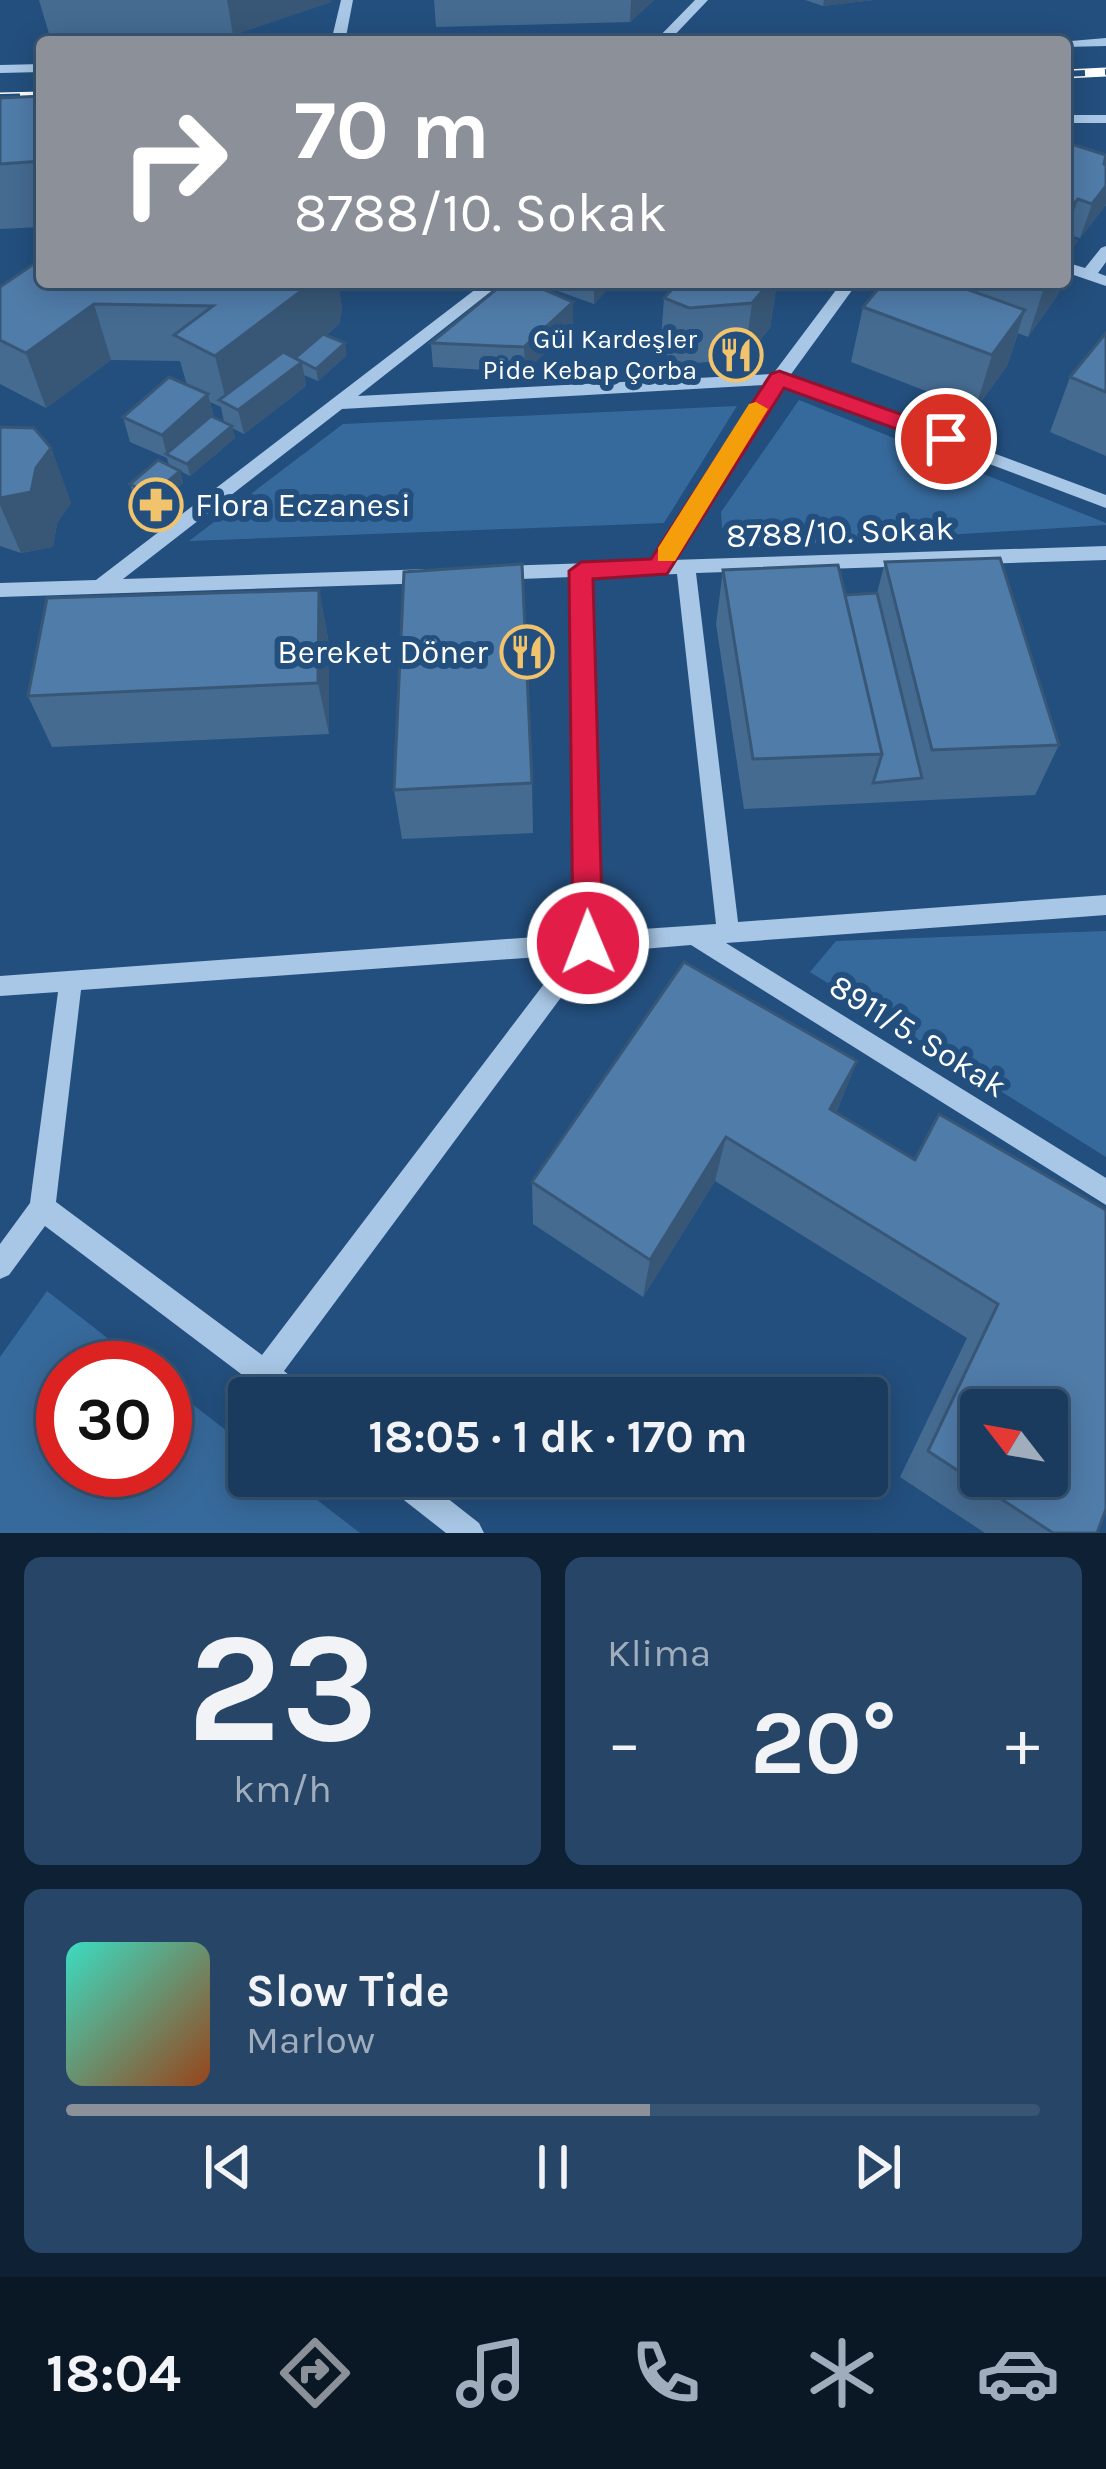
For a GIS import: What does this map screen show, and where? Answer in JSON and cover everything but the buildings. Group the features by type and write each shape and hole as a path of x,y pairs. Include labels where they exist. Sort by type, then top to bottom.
{"street":[{"path":"339,36 347,0"},
{"path":"667,36 702,0"},
{"path":"1071,43 1106,42"},
{"path":"0,69 36,68"},
{"path":"1071,119 1106,119"},
{"path":"1088,275 1106,251"},
{"path":"1071,269 1106,281"},
{"path":"100,586 487,288"},
{"path":"658,568 779,379 846,288"},
{"path":"340,403 779,379 1106,502"},
{"name":"8788/10. Sokak","path":"466,574 1106,553"},
{"path":"686,567 728,933"},
{"path":"265,1375 588,943 581,571"},
{"path":"0,590 444,575"},
{"path":"0,986 1106,905"},
{"name":"8911/5. Sokak","path":"694,936 1106,1192"},
{"path":"0,1266 42,1208 71,981"},
{"path":"42,1208 268,1377"},
{"path":"422,1497 469,1533"}],"shaded area":[{"path":"799,400 1106,525 755,547 738,542 722,528 721,512"},
{"path":"737,406 664,523 189,541 343,424"},
{"path":"1106,931 1106,1157 810,972 836,941"},
{"path":"47,1291 111,1341 36,1341 36,1497 192,1497 192,1404 228,1432 228,1497 313,1497 360,1533 0,1533 0,1357"}],"railway":[{"path":"1071,74 1106,72"},
{"path":"0,97 36,96"}],"slow traffic":[{"path":"667,554 756,409"}],"place":[{"name":"Gül Kardeşler Pide Kebap Çorba","path":"736,355"},
{"name":"Flora Eczanesi","path":"156,505"},
{"name":"Bereket Döner","path":"527,652"}],"route":[{"path":"588,943 581,571 658,568 779,379 946,439"}]}
